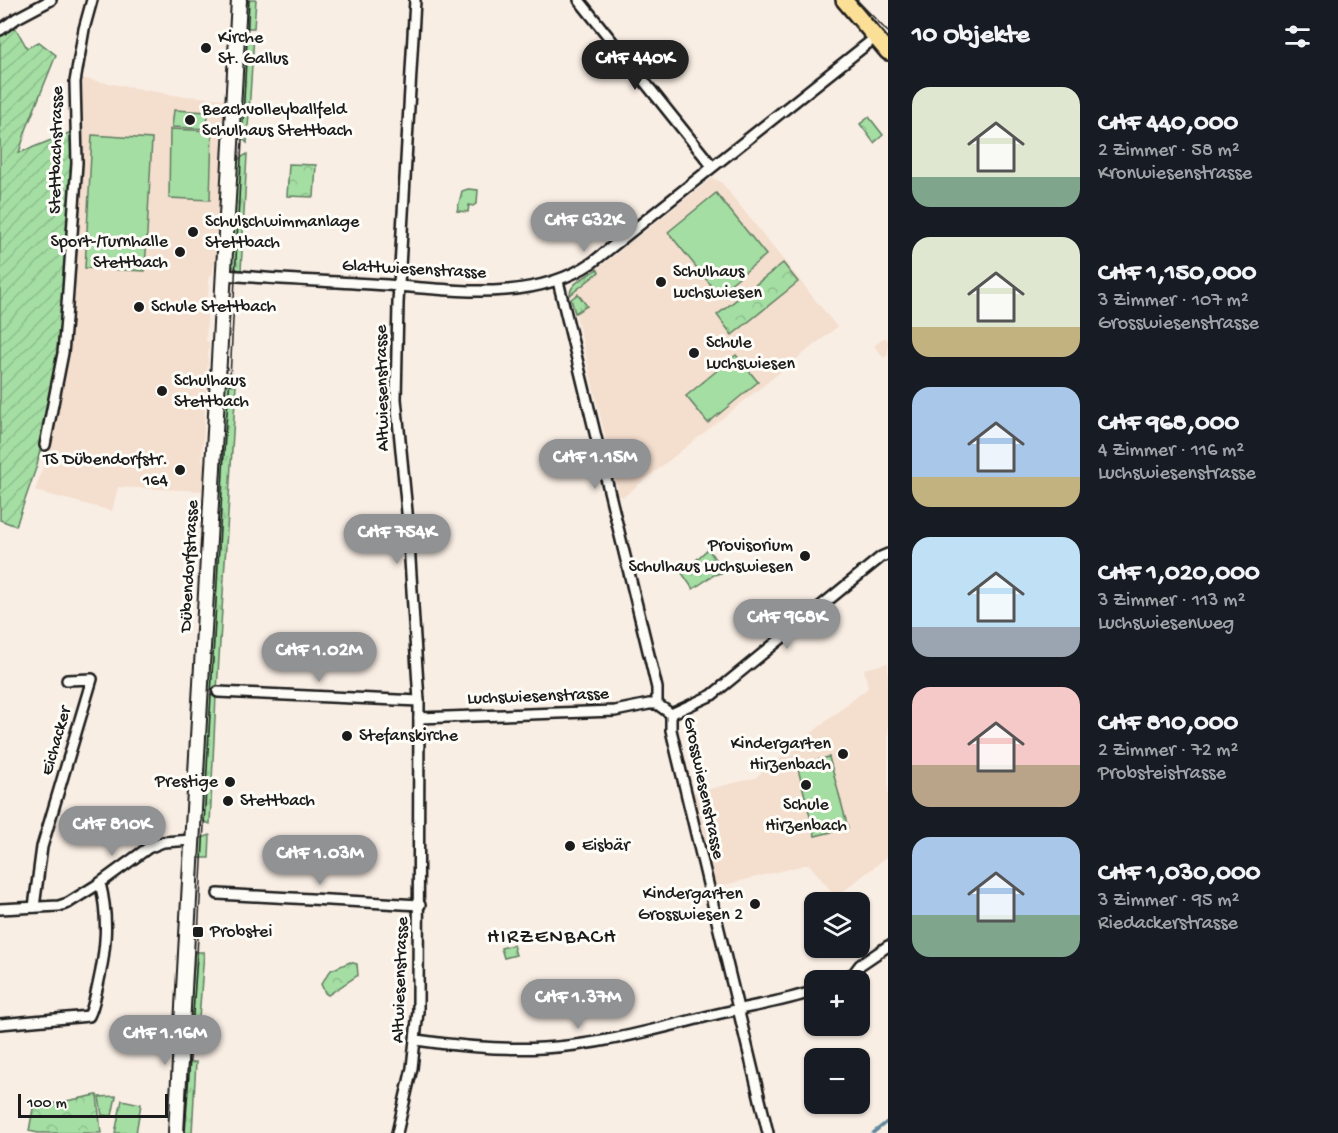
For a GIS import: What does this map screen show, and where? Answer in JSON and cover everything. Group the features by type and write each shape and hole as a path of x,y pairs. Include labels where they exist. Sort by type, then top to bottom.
{"main road":[{"path":"844,0 888,52"}],"street":[{"path":"0,30 51,0"},
{"name":"Stettbachstrasse","path":"45,445 63,353 66,320 77,163 75,81 82,37 92,0"},
{"name":"Dübendorfstrasse","path":"176,1133 240,0"},
{"name":"Altwiesenstrasse","path":"397,1133 403,1114 416,1040 420,905 419,701 407,512 396,399 399,286 415,0"},
{"path":"579,0 712,166"},
{"name":"Glattwiesenstrasse","path":"225,276 504,291 558,281 593,262 876,36"},
{"path":"558,281 658,699"},
{"path":"671,714 712,695 881,556 888,554"},
{"name":"Eichacker","path":"34,907 42,847 92,679 67,680"},
{"path":"218,692 419,701"},
{"name":"Grosswiesenstrasse","path":"658,699 671,714 671,730 768,1133"},
{"name":"Luchswiesenstrasse","path":"419,718 615,711 649,704 658,699"},
{"path":"0,909 59,906 68,903 148,848 164,842 193,840"},
{"path":"0,1024 89,1016 93,1008 104,957 106,926 104,897 100,883"},
{"path":"218,894 420,905"},
{"path":"856,970 888,946"},
{"path":"416,1040 504,1048 544,1048 613,1038 804,994"}],"shaded area":[{"name":"Schule Stettbach","path":"80,78 173,95 225,99 216,259 212,275 209,276 206,341 209,342 202,459 204,463 203,491 118,487 112,511 35,491 43,466 66,354"},
{"name":"Schule Luchswiesen","path":"712,178 721,182 837,327 623,497 619,495 570,289"},
{"path":"885,337 888,341 888,355 884,358 874,346"},
{"name":"Schule Hirzenbach","path":"888,663 888,856 842,892 832,892 809,864 716,887 693,793 755,778 868,688 864,669"}],"green space":[{"path":"245,0 256,0 254,28 243,28"},
{"path":"14,25 27,48 39,42 56,55 19,153 74,131 60,353 37,465 16,526 0,520 0,35"},
{"path":"245,33 254,34 247,143 239,135 242,39 245,39"},
{"name":"Beachvolleyballfeld Schulhaus Stettbach","path":"174,110 208,112 207,129 172,127"},
{"path":"869,117 883,135 874,143 860,124"},
{"path":"170,129 212,131 210,200 169,198"},
{"path":"92,135 152,139 145,271 85,268"},
{"path":"247,154 241,271 233,267 231,262 237,160"},
{"path":"289,164 316,165 314,197 287,196"},
{"path":"478,190 477,203 473,206 469,205 468,212 457,211 462,191"},
{"path":"716,193 766,255 718,294 668,232"},
{"path":"783,263 798,282 732,335 717,315"},
{"path":"597,269 599,272 570,295 576,283"},
{"path":"578,294 587,306 575,313 571,299"},
{"path":"736,355 758,382 708,423 686,396"},
{"path":"225,384 236,385 217,690 206,690"},
{"path":"708,549 724,572 714,575 693,589 682,573"},
{"path":"207,695 216,696 210,824 200,820"},
{"path":"829,757 848,828 815,836 797,765"},
{"path":"210,835 209,858 197,858 199,839"},
{"path":"513,945 516,955 504,958 501,948"},
{"path":"195,952 204,952 197,1046 188,1039"},
{"path":"350,962 357,964 358,975 328,995 325,993 321,984 331,970"},
{"path":"196,1062 192,1133 182,1133 187,1064"},
{"path":"97,1095 101,1133 29,1131 34,1103 46,1105"},
{"path":"116,1096 112,1116 102,1115 99,1097"},
{"path":"122,1100 141,1104 136,1133 115,1133"}],"waterway":[{"name":"HIRZENBACH","path":"873,1133 888,1121"}],"tram line":[{"path":"185,1133 230,379 249,0"},
{"path":"857,0 888,32"}],"place":[{"name":"Kirche St. Gallus","path":"206,48"},
{"name":"Beachvolleyballfeld Schulhaus Stettbach","path":"190,120"},
{"name":"Schulschwimmanlage Stettbach","path":"193,232"},
{"name":"Sport-/Turnhalle Stettbach","path":"180,252"},
{"name":"Schulhaus Luchswiesen","path":"661,282"},
{"name":"Schule Stettbach","path":"139,307"},
{"name":"Schule Luchswiesen","path":"694,353"},
{"name":"Schulhaus Stettbach","path":"162,391"},
{"name":"TS Dübendorfstr. 164","path":"180,470"},
{"name":"Provisorium Schulhaus Luchswiesen","path":"805,556"},
{"name":"Stefanskirche","path":"347,736"},
{"name":"Kindergarten Hirzenbach","path":"843,754"},
{"name":"Prestige","path":"230,782"},
{"name":"Schule Hirzenbach","path":"806,785"},
{"name":"Stettbach","path":"228,801"},
{"name":"Eisbär","path":"570,846"},
{"name":"Kindergarten Grosswiesen 2","path":"755,904"},
{"name":"Probstei","path":"198,932"}],"district":[{"name":"HIRZENBACH","path":"552,938"}]}
